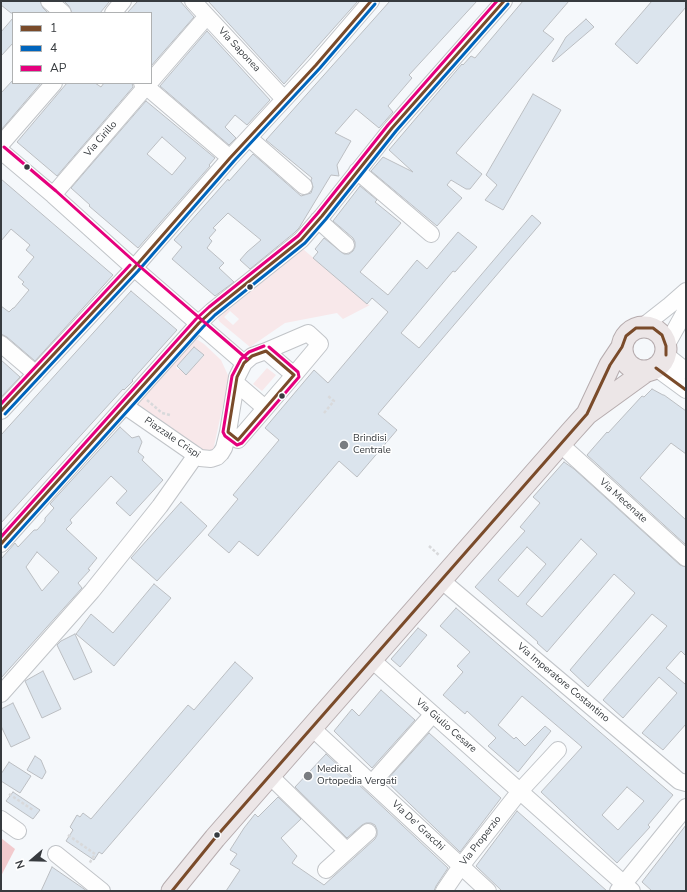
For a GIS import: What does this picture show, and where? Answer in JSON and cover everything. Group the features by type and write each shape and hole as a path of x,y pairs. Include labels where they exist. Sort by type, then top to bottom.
{"main road":[{"path":"172,891 215,838 587,414 658,360 662,335 653,328 642,327 636,328 626,336 622,348 610,365 587,414"},
{"path":"622,348 624,360 628,365 638,371 658,360"}],"street":[{"path":"49,1 61,12"},
{"path":"114,12 123,1"},
{"name":"Via Saponea","path":"193,1 284,98"},
{"path":"1,411 134,268 230,158 316,65 371,1"},
{"path":"1,544 199,323 300,240 318,220 392,128 504,1"},
{"name":"Via Cirillo","path":"152,77 207,16"},
{"path":"1,144 53,84"},
{"name":"Via Cirillo","path":"53,195 146,84"},
{"path":"148,84 230,158"},
{"path":"249,138 304,186"},
{"path":"1,150 244,363 252,356 308,333 320,344 238,440 228,432"},
{"path":"357,171 431,234"},
{"path":"318,220 346,245"},
{"path":"642,327 686,291"},
{"path":"658,360 686,310"},
{"path":"1,344 36,374"},
{"path":"266,351 294,375"},
{"path":"658,360 686,371"},
{"path":"658,360 686,390"},
{"name":"Piazzale Crispi","path":"125,406 196,455 206,460 216,457 224,448 237,377 244,363"},
{"path":"236,383 265,408"},
{"name":"Via Mecenate","path":"560,444 686,558"},
{"path":"1,694 92,591 160,506 196,455"},
{"name":"Via Imperatore Costantino","path":"441,580 679,780 686,783"},
{"name":"Via Giulio Cesare","path":"372,660 520,791 625,889"},
{"path":"372,783 433,714"},
{"name":"Via De' Gracchi","path":"312,728 488,891"},
{"path":"520,791 558,750"},
{"path":"270,776 347,851"},
{"name":"Via Properzio","path":"444,891 461,866 520,791"},
{"path":"625,889 686,808"},
{"path":"1,818 18,831"},
{"path":"326,870 368,832"},
{"path":"56,854 83,874 102,891"}],"path":[{"path":"138,392 162,413 170,415"},
{"path":"324,412 334,401 328,396"},
{"path":"9,794 33,810"},
{"path":"68,835 95,854 83,874"}],"shaded area":[{"path":"303,249 370,305 343,319 337,313 285,323 250,347 220,322 218,319","holes":["230,311 239,319 233,325 224,317"]},
{"path":"195,340 198,340 204,344 221,360 232,384 222,409 212,456 208,455 138,404","holes":["194,347 204,356 186,374 180,368 178,370 176,367"]},
{"path":"267,368 276,375 262,391 253,384"},
{"path":"1,838 15,849 1,876"}],"building":[{"path":"1,1 40,1 43,8 47,12 11,13 1,5"},
{"path":"64,1 110,1 101,12 72,12 69,6"},
{"path":"138,1 180,1 194,17 152,65 152,12 128,12"},
{"path":"208,1 358,1 284,84"},
{"path":"390,1 477,1 409,75 412,78 388,106 393,112 379,128 356,109 335,133 351,141 337,165 339,176 331,175 299,228 294,233 250,269 240,260 261,240 228,213 213,228 216,230 209,238 212,241 207,248 224,263 219,268 234,282 215,296 172,259 182,247 174,240 228,179 229,181 253,154 301,196 311,193 313,187 311,180 312,178 266,140"},
{"path":"523,1 569,1 543,31 554,39 456,153 482,174 470,189 466,189 451,180 447,185 462,198 437,226 371,171 383,157 413,172 389,150 462,64 463,65 471,56 475,58"},
{"path":"652,1 686,1 686,7 637,64 615,44"},
{"path":"12,19 12,44 1,56 1,32"},
{"path":"586,19 594,27 553,62 552,61 566,37"},
{"path":"207,31 270,100 247,125 235,115 225,127 236,138 229,145 160,86"},
{"path":"12,81 12,84 40,84 1,130 1,93"},
{"path":"66,84 96,84 101,87 103,84 132,84 133,87 57,176 17,142"},
{"path":"533,94 561,110 503,210 485,200 497,185 486,175"},
{"path":"146,101 215,158 209,165 210,166 138,248 89,206 90,205 71,188","holes":["162,137 186,158 172,175 147,154"]},
{"path":"1,179 113,275 35,361 7,337 1,334 1,306 9,312 29,290 22,284 24,282 18,277 34,257 26,250 30,245 11,229 1,241"},
{"path":"360,186 377,200 375,202 401,223 360,272 388,295 417,260 427,269 458,232 477,247 455,272 453,271 401,333 419,348 532,215 541,223 378,414 397,430 357,477 339,461 258,556 239,541 229,553 208,535 238,499 233,495 279,440 265,428 314,370 328,383 388,312 372,298 367,304 313,258 318,252 315,249 324,238 344,254 349,254 353,251 355,242 353,238 333,221"},
{"path":"131,291 177,330 132,380 133,381 124,390 123,389 1,523 1,435"},
{"path":"194,347 204,355 186,375 177,366"},
{"path":"1,360 20,377 1,397"},
{"path":"652,389 664,395 686,411 686,454 671,443 640,478 686,520 686,545 587,455 642,396 644,397"},
{"path":"120,427 132,438 139,436 142,442 138,452 144,457 142,460 163,480 130,516 116,503 127,491 111,476 70,520 72,523 66,529 97,558 88,569 90,570 78,583 82,588 1,678 1,559 15,543 18,547 34,530 37,530 54,508 50,504","holes":["37,552 59,572 42,591 26,567"]},
{"path":"564,462 574,469 680,565 686,567 686,656 681,651 666,668 685,684 686,682 686,724 663,750 642,733 677,693 659,677 623,718 603,700 667,626 652,614 588,687 570,670 635,593 614,574 547,652 537,643 538,642 475,587 525,531 520,527 540,503 533,497","holes":["581,539 597,554 542,617 526,604","527,547 546,564 518,597 498,580"]},
{"path":"181,502 207,526 157,581 131,558"},
{"path":"154,584 171,598 114,666 76,634 91,614 113,633"},
{"path":"456,608 673,795 648,825 650,827 617,863 541,792 582,747 522,696 498,725 514,739 516,737 525,746 545,726 551,731 518,772 488,746 496,738 467,711 465,714 443,695 463,672 457,666 470,652 440,626","holes":["627,787 644,801 618,830 602,815"]},
{"path":"418,628 427,635 400,667 391,659"},
{"path":"75,634 92,672 74,680 57,645 61,641"},
{"path":"235,662 253,678 102,854 99,852 94,860 66,841 73,830 70,827 77,815 80,817 83,813 91,819 188,705 194,710"},
{"path":"43,671 61,709 42,718 25,681"},
{"path":"381,690 415,720 372,768 334,731 352,709 359,716"},
{"path":"13,703 30,738 11,747 1,726 1,709"},
{"path":"429,733 501,798 460,852 386,781"},
{"path":"326,754 448,868 434,891 226,891 240,870 230,864 237,854 230,850 255,814 258,817 278,797 301,819 281,838 297,856 292,863 324,885 375,839 377,830 375,825 371,823 362,825 347,838 295,787"},
{"path":"35,756 41,760 46,772 42,779 27,770"},
{"path":"9,762 31,776 20,793 1,781 1,774"},
{"path":"13,792 40,810 33,819 6,801"},
{"path":"517,811 607,891 502,891 476,866"},
{"path":"686,825 686,891 652,891 642,882"},
{"path":"52,867 87,891 41,891"}],"transit line":[{"name":"1","path":"1,411 134,268 230,158 316,65 371,1"},
{"name":"AP","path":"1,537 196,319 298,236 388,125 497,1"},
{"name":"1","path":"1,544 199,323 301,240 392,128 504,1"},
{"name":"4","path":"5,414 138,271 234,161 320,68 375,4"},
{"name":"4","path":"5,547 203,327 215,315 305,243 396,131 508,4"},
{"name":"AP","path":"4,147 247,359"},
{"name":"AP","path":"1,404 130,265"},
{"name":"1","path":"172,891 215,838 587,414 610,365 622,347 626,336 636,328 653,328 662,335 666,346 666,355"},
{"name":"AP","path":"264,346 249,352 241,359 232,376 223,432 225,436 237,445 242,443 299,377 298,372 269,347"},
{"name":"1","path":"266,351 294,375 238,440 228,432 237,377 244,363 252,356 266,351"},
{"name":"1","path":"656,368 686,390"}],"place":[{"name":"Brindisi Centrale","path":"344,445"},
{"name":"Medical Ortopedia Vergati","path":"308,776"}]}
